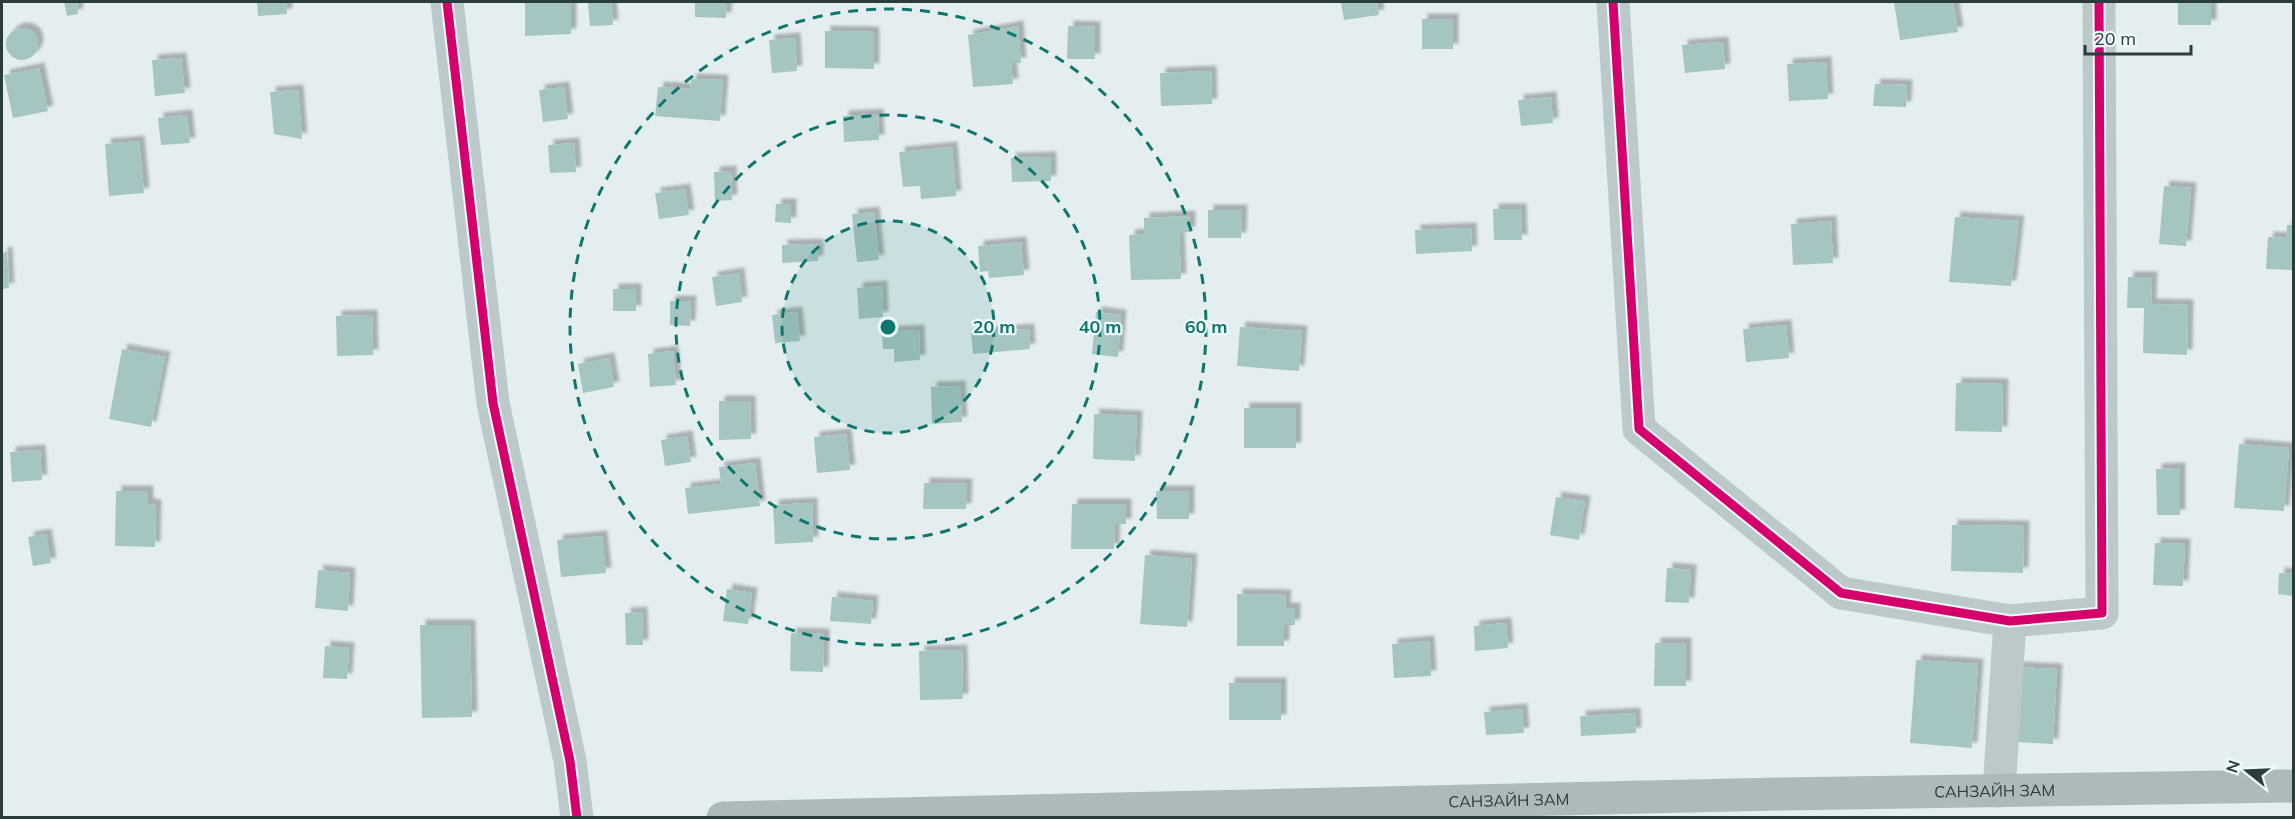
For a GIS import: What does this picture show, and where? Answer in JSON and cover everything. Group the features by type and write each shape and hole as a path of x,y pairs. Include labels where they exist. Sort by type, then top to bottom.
{"main road":[{"name":"САНЗАЙН ЗАМ","path":"723,818 2294,786"}],"street":[{"path":"447,2 493,403 570,761 577,818"},
{"path":"1613,2 1639,429 1841,593 2010,621 2102,613 2099,2"},
{"path":"1999,791 2010,621"}],"building":[{"path":"64,2 77,2 78,14 67,16"},
{"path":"257,2 286,2 287,14 258,16"},
{"path":"525,2 571,2 571,34 525,36"},
{"path":"588,2 611,2 613,25 590,26"},
{"path":"695,2 727,2 726,18 695,17"},
{"path":"1341,2 1377,2 1379,15 1344,20"},
{"path":"1894,2 1953,2 1958,32 1900,40"},
{"path":"2178,2 2211,2 2211,25 2178,25"},
{"path":"1422,19 1453,19 1453,49 1422,49"},
{"path":"1018,26 1021,63 1011,63 1013,84 973,87 968,35"},
{"path":"1068,26 1095,27 1095,59 1067,59"},
{"path":"22,28 34,32 38,44 34,56 22,60 10,56 6,44 10,32"},
{"path":"825,31 874,32 874,69 825,68"},
{"path":"795,38 797,71 772,73 769,40"},
{"path":"1723,42 1725,69 1685,73 1682,45"},
{"path":"181,58 185,93 155,96 152,60"},
{"path":"1826,62 1828,99 1789,101 1787,64"},
{"path":"39,68 48,111 13,118 4,75"},
{"path":"1211,71 1212,104 1161,106 1160,73"},
{"path":"691,79 723,80 720,121 655,116 658,87 690,89"},
{"path":"1875,84 1907,85 1906,107 1873,106"},
{"path":"564,87 568,119 543,122 539,90"},
{"path":"298,90 302,139 274,134 270,92"},
{"path":"1551,97 1553,123 1521,126 1518,100"},
{"path":"878,114 879,140 844,142 843,116"},
{"path":"187,115 190,143 161,145 158,118"},
{"path":"139,141 144,193 109,196 105,144"},
{"path":"574,143 576,172 550,173 548,145"},
{"path":"952,147 956,196 921,199 920,186 903,187 899,152"},
{"path":"1051,157 1051,181 1012,182 1011,158"},
{"path":"731,171 732,200 715,201 714,172"},
{"path":"2164,186 2191,188 2186,246 2159,244"},
{"path":"685,189 689,215 659,219 655,193"},
{"path":"776,204 791,204 791,223 775,222"},
{"path":"1493,209 1521,209 1522,240 1494,240"},
{"path":"1208,210 1242,210 1241,238 1208,238"},
{"path":"874,212 879,260 857,262 852,214"},
{"path":"1190,216 1190,232 1179,233 1181,279 1131,280 1129,235 1144,234 1144,218"},
{"path":"1955,217 2019,221 2011,286 1949,282"},
{"path":"1831,221 1833,263 1793,265 1791,224"},
{"path":"2287,225 2294,225 2294,270 2266,269 2268,237 2286,238"},
{"path":"1471,228 1472,251 1416,254 1415,230"},
{"path":"1021,242 1024,275 989,278 988,271 980,272 978,246"},
{"path":"818,244 818,261 782,263 782,245"},
{"path":"7,252 9,288 2,289 2,253"},
{"path":"739,273 742,302 716,306 712,277"},
{"path":"2128,277 2152,277 2151,304 2188,305 2187,355 2143,353 2144,308 2127,308"},
{"path":"882,286 883,317 859,319 857,288"},
{"path":"613,289 636,289 636,311 613,311"},
{"path":"670,301 691,301 690,326 670,325"},
{"path":"797,312 800,341 775,343 772,315"},
{"path":"1096,312 1121,315 1118,357 1092,354"},
{"path":"372,315 373,355 337,356 336,316"},
{"path":"1786,325 1789,358 1746,362 1743,329"},
{"path":"1240,327 1302,331 1299,371 1237,366"},
{"path":"1029,329 1030,349 973,354 971,333"},
{"path":"919,330 920,360 894,362 894,349 883,349 882,332"},
{"path":"122,349 165,357 151,427 109,419"},
{"path":"673,351 676,385 650,387 648,354"},
{"path":"609,358 614,387 583,393 578,364"},
{"path":"1956,383 2003,384 2002,432 1955,431"},
{"path":"960,386 962,422 932,424 931,387"},
{"path":"719,401 750,401 751,439 719,440"},
{"path":"1244,408 1296,408 1296,448 1244,448"},
{"path":"1094,414 1137,416 1135,461 1093,459"},
{"path":"846,434 850,470 817,473 814,437"},
{"path":"687,436 691,462 665,466 661,440"},
{"path":"2239,444 2289,448 2284,511 2234,508"},
{"path":"40,450 42,480 12,482 10,452"},
{"path":"755,463 760,506 688,514 685,488 721,484 719,467"},
{"path":"2180,468 2180,515 2157,515 2156,469"},
{"path":"924,483 967,484 966,509 923,509"},
{"path":"116,491 148,491 148,504 156,505 155,547 115,546"},
{"path":"1156,491 1189,491 1189,519 1157,519"},
{"path":"1556,497 1585,501 1579,540 1550,535"},
{"path":"812,503 813,542 775,544 773,505"},
{"path":"1072,504 1126,504 1126,524 1115,524 1114,549 1071,549"},
{"path":"1952,525 2024,526 2023,573 1951,571"},
{"path":"46,534 51,563 33,566 28,537"},
{"path":"602,536 606,573 561,577 557,540"},
{"path":"2155,543 2185,544 2183,586 2153,585"},
{"path":"1145,555 1192,559 1187,627 1140,624"},
{"path":"1667,568 1691,570 1689,603 1665,602"},
{"path":"318,570 350,573 348,611 315,608"},
{"path":"2279,573 2294,574 2294,596 2278,594"},
{"path":"727,589 752,593 748,624 723,621"},
{"path":"1237,594 1286,595 1285,608 1295,608 1295,625 1284,625 1284,646 1237,646"},
{"path":"832,597 873,601 871,624 830,621"},
{"path":"642,612 643,645 626,645 625,613"},
{"path":"1506,623 1508,648 1475,651 1474,626"},
{"path":"420,625 470,625 472,717 422,718"},
{"path":"791,633 824,634 823,672 790,671"},
{"path":"1429,641 1431,676 1394,678 1392,644"},
{"path":"1655,643 1686,643 1686,686 1654,686"},
{"path":"325,646 349,648 347,679 323,678"},
{"path":"962,650 963,699 920,700 919,651"},
{"path":"1916,660 1978,664 1972,748 1910,743"},
{"path":"2017,667 2057,669 2053,744 2014,742"},
{"path":"1229,683 1281,683 1281,720 1229,720"},
{"path":"1522,709 1524,733 1486,735 1484,712"},
{"path":"1635,713 1636,733 1581,736 1580,716"}],"cycle path":[{"path":"447,2 493,403 570,761 577,818"},
{"path":"1613,2 1639,429 1841,593 2010,621 2102,613 2099,2"}]}
